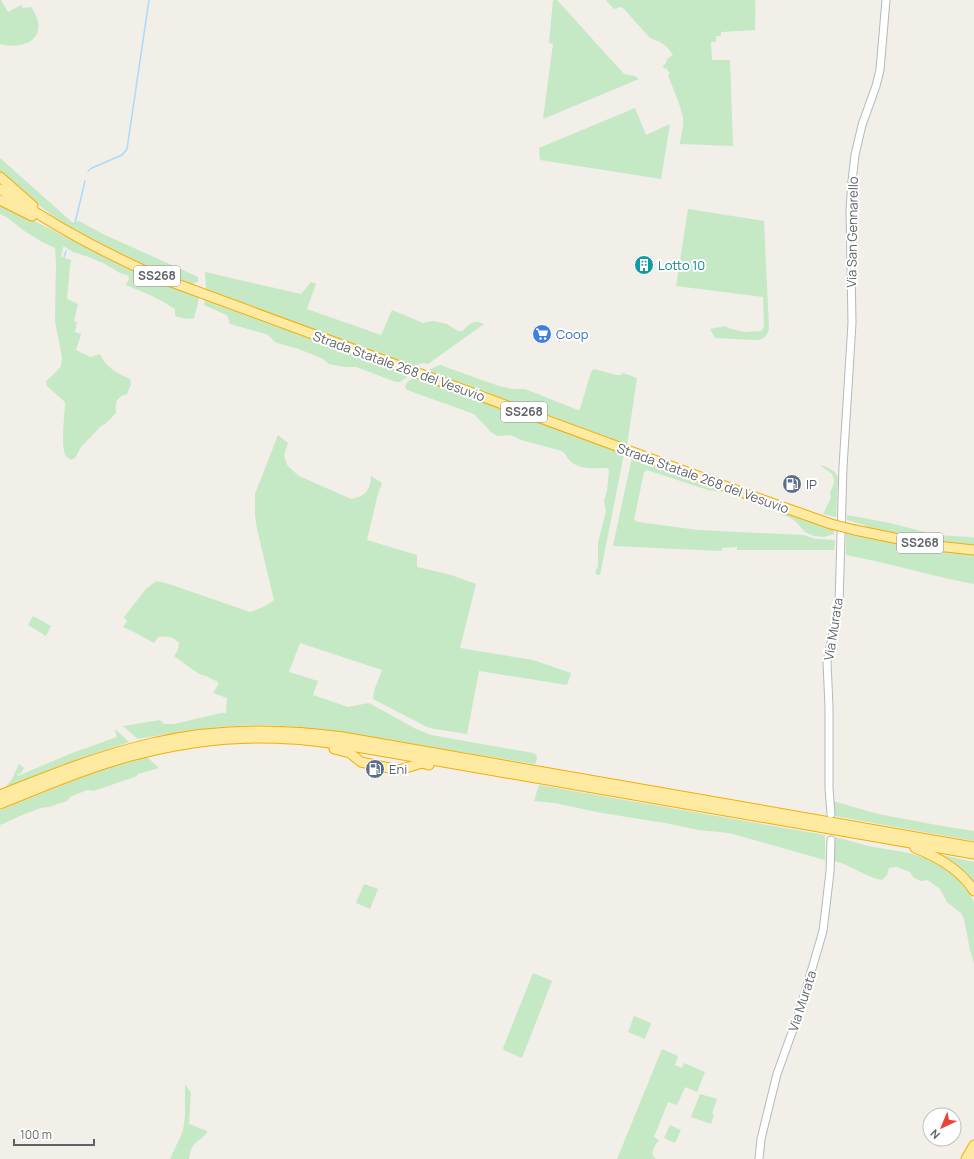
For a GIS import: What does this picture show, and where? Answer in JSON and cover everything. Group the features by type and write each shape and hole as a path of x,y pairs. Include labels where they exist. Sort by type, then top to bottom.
{"highway":[{"path":"0,177 50,222"},
{"name":"Strada Statale 268 del Vesuvio","path":"0,189 50,222 94,247 196,292 644,457 831,524 866,533 928,545 974,550"},
{"path":"0,200 59,227"},
{"path":"2,794 56,773 138,746 182,737 206,734 240,731 286,731 324,734 547,777 895,841 974,854"},
{"path":"0,804 102,765 131,756 186,744 251,738 280,738 321,742 475,767 529,773"},
{"path":"280,738 295,744 338,749 350,753 361,762 399,770 422,763 464,770 475,767"},
{"path":"547,777 974,846"},
{"path":"895,841 924,852 943,862 957,871 974,891"},
{"path":"966,1159 974,1145"}],"street":[{"name":"Via San Gennarello","path":"843,467 852,323 850,210 852,181 855,155 862,125 880,70 886,0"},
{"name":"Via Murata","path":"831,814 829,788 829,706 827,662 839,604 843,467"},
{"name":"Via Murata","path":"759,1159 761,1139 777,1074 799,1013 821,938 825,918 830,872 831,840"}],"green space":[{"path":"0,0 8,12 21,5 23,8 31,7 37,17 39,26 34,39 19,45 10,46 0,44"},
{"path":"553,0 557,0 624,74 635,76 639,79 543,119 553,44 549,43"},
{"path":"606,0 755,0 755,30 721,32 721,36 716,36 716,42 711,42 712,60 730,60 733,146 680,144 683,118 668,75 670,74 666,68 664,69 663,66 667,59 673,55 667,47 650,38 624,9 621,7 614,9"},
{"path":"635,108 646,135 670,124 661,179 540,160 539,148"},
{"path":"0,158 73,223 79,221 103,234 198,277 198,282 195,282 194,286 161,273 111,251 79,234 47,212 0,172"},
{"path":"0,203 126,268 164,284 199,296 194,318 187,319 175,316 175,309 169,305 126,285 129,278 127,275 89,257 63,247 61,257 71,260 67,299 78,304 74,321 77,322 75,332 81,334 76,350 90,357 100,354 108,366 130,379 131,384 127,394 118,399 116,413 100,427 81,447 75,458 71,460 66,456 63,445 65,402 47,386 46,381 61,366 62,357 55,321 55,248 42,242 0,214"},
{"path":"688,209 764,221 769,329 762,339 715,338 710,329 726,326 728,328 744,332 761,331 764,325 763,297 676,286"},
{"path":"205,272 301,294 311,282 316,284 307,309 381,335 392,310 423,323 433,321 447,324 458,331 462,331 474,322 484,324 428,364 423,363 414,366 206,290"},
{"path":"205,299 410,375 400,382 396,382 356,367 345,367 329,364 323,359 299,349 277,343 266,334 230,324 226,315 204,305"},
{"path":"440,365 499,386 513,389 525,389 578,410 580,409 591,372 594,369 617,375 621,375 623,373 637,378 627,445 427,371"},
{"path":"415,377 624,454 600,575 597,575 595,572 598,566 598,543 606,511 604,501 607,491 609,470 607,468 587,468 578,466 570,461 562,451 521,440 511,435 497,436 491,432 474,414 407,390 405,387 407,382"},
{"path":"278,435 288,443 284,455 287,465 299,476 351,499 366,492 370,486 371,476 382,483 377,497 367,540 417,555 417,567 451,575 476,584 460,648 533,660 571,673 567,685 479,671 467,734 427,727 373,699 374,691 382,670 300,643 289,672 318,681 313,695 348,707 369,703 416,729 431,735 533,753 537,758 535,764 364,736 298,727 265,725 233,726 185,731 138,739 123,726 160,720 164,724 174,724 226,713 227,698 213,693 218,685 218,682 199,674 174,656 178,650 179,643 170,637 158,637 154,643 123,627 127,621 124,617 146,589 156,581 166,583 250,612 269,604 274,600 257,529 255,494"},
{"path":"632,457 724,492 708,490 647,470 644,472 634,520 638,522 698,530 803,535 816,539 835,540 834,550 737,550 737,547 722,548 722,551 613,546"},
{"path":"821,465 834,471 838,478 836,517 823,514 831,498 830,493 834,479 832,474"},
{"path":"781,512 834,529 834,534 824,537 814,536 805,532 791,518 780,514"},
{"path":"847,515 890,523 936,535 971,537 974,538 974,545 927,540 869,529 864,525 847,520"},
{"path":"846,533 911,546 974,553 974,584 846,555"},
{"path":"33,616 51,626 46,636 28,625"},
{"path":"116,730 129,742 59,766 4,789 12,779 19,764 24,768 21,773 17,775 18,776 72,753 117,737"},
{"path":"147,757 159,768 138,774 137,776 94,791 87,790 70,797 67,801 32,811 0,825 0,810 98,771"},
{"path":"539,785 825,835 825,860 729,833 699,830 554,803 534,801"},
{"path":"833,801 878,814 974,831 974,841 834,816"},
{"path":"835,837 868,846 909,853 932,860 958,879 968,891 974,902 974,964 964,919 961,913 947,902 940,889 928,880 921,881 914,878 910,872 897,867 889,868 887,875 882,880 834,861"},
{"path":"934,853 974,862 974,889"},
{"path":"364,884 378,889 370,909 356,903"},
{"path":"533,973 552,981 522,1058 504,1050 503,1048"},
{"path":"634,1016 651,1023 645,1039 628,1032"},
{"path":"662,1049 678,1056 675,1065 682,1068 684,1063 705,1072 697,1092 685,1087 677,1105 668,1102 654,1137 659,1140 654,1147 653,1153 654,1157 657,1159 617,1159"},
{"path":"185,1084 191,1093 189,1124 207,1131 207,1133 195,1143 189,1159 170,1159 183,1131 185,1116"},
{"path":"700,1094 717,1099 712,1114 714,1114 711,1124 691,1117"},
{"path":"670,1125 681,1130 675,1143 664,1138"}],"waterway":[{"path":"88,171 122,155 127,149 149,0"},
{"path":"75,223 85,181"},
{"path":"64,257 66,251"}],"place":[{"name":"Lotto 10","path":"644,265"},
{"name":"Coop","path":"542,334"},
{"name":"IP","path":"792,484"},
{"name":"Eni","path":"375,769"}]}
